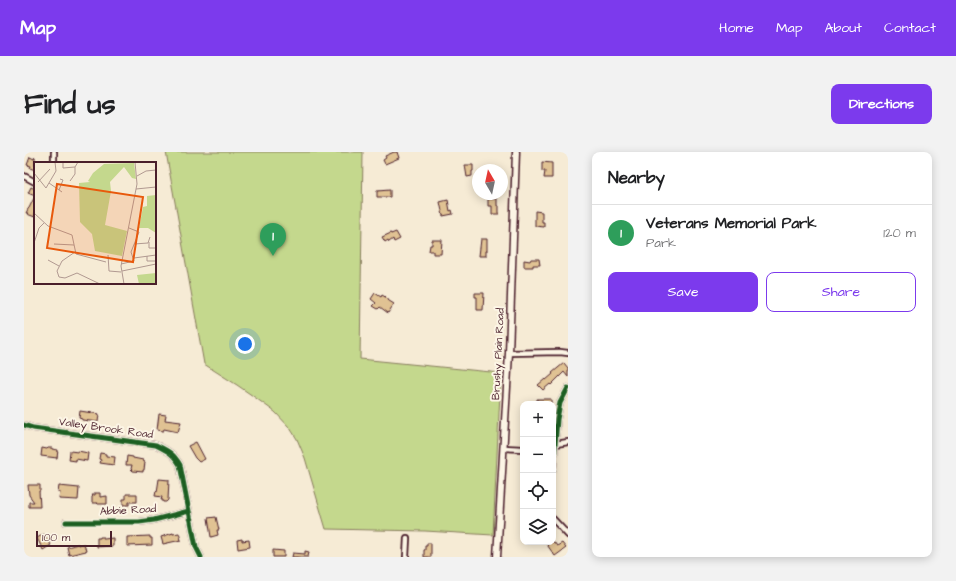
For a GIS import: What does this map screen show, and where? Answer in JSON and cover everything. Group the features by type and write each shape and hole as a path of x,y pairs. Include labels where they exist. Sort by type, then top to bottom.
{"main road":[{"name":"Brushy Plain Road","path":"498,557 509,353 516,152"}],"street":[{"path":"24,176 34,181"},
{"path":"509,353 568,353"},
{"path":"568,388 560,403 557,419 556,444 568,442"},
{"name":"Valley Brook Road","path":"24,425 33,428 156,445 166,449 174,456 180,465 196,547 201,557"},
{"path":"503,448 520,449"},
{"name":"Abbie Road","path":"66,522 139,522 154,520 189,511"},
{"path":"556,521 568,535"},
{"path":"406,557 407,538"}],"green space":[{"path":"166,152 363,152 360,359 501,373 493,535 425,531 326,529 305,458 297,439 290,428 275,412 204,364"}],"building":[{"path":"397,152 399,158 385,164 383,160 386,158 385,156"},
{"path":"30,157 34,159 35,157 34,170 30,168 31,166 27,165"},
{"path":"542,162 552,163 552,178 544,178 545,171 542,171"},
{"path":"465,165 472,165 472,176 467,177"},
{"path":"31,187 34,188 34,196 28,193"},
{"path":"390,190 390,197 377,197 377,191"},
{"path":"34,198 34,217 26,213"},
{"path":"448,200 450,211 452,210 453,214 443,216 440,202"},
{"path":"488,200 497,200 499,214 492,214 492,206 488,206"},
{"path":"535,211 542,212 542,222 544,222 544,227 535,226"},
{"path":"396,232 400,239 394,242 393,239 389,242 388,240 385,242 382,237 391,233"},
{"path":"481,239 487,239 486,256 479,256"},
{"path":"432,240 442,240 441,254 433,254 433,251 429,251 430,245 432,245"},
{"path":"531,259 539,259 540,265 524,267 524,260 530,261"},
{"path":"375,293 381,297 382,295 394,304 388,313 380,307 378,309 373,306 376,303 371,299"},
{"path":"475,293 484,293 483,310 477,310 477,297 475,297"},
{"path":"564,363 568,368 568,377 564,372 551,385 550,384 543,390 538,385 545,379 546,380"},
{"path":"537,399 551,399 551,401 537,401"},
{"path":"80,411 99,414 98,422 82,420 79,418"},
{"path":"159,414 166,415 165,420 181,422 178,432 164,429 163,431 157,430"},
{"path":"196,442 205,459 199,462 188,446"},
{"path":"42,448 52,448 58,450 57,458 41,456"},
{"path":"70,451 88,453 87,461 76,459 76,461 69,460"},
{"path":"100,453 106,454 106,456 115,457 114,465 100,463"},
{"path":"127,456 143,460 145,462 143,472 133,471 131,469 132,465 126,465"},
{"path":"159,479 169,480 168,500 166,502 161,500 162,497 155,496"},
{"path":"28,485 40,485 40,507 29,507 29,502 34,502 29,495"},
{"path":"59,486 79,488 78,500 59,499"},
{"path":"95,493 100,493 100,497 107,496 107,504 92,503 92,495 95,495"},
{"path":"126,494 137,494 137,502 129,502 129,505 123,505 123,499 126,499"},
{"path":"216,517 219,530 217,530 218,535 211,537 208,518"},
{"path":"173,533 179,533 181,540 163,544 161,537"},
{"path":"44,534 51,545 43,550 37,538"},
{"path":"150,536 150,538 152,538 152,545 127,546 127,537"},
{"path":"104,537 104,539 113,538 113,546 97,547 97,538"},
{"path":"242,539 242,541 249,540 250,547 238,549 237,540"},
{"path":"427,543 431,543 431,557 424,557 424,550"},
{"path":"562,543 566,548 555,556 547,545 556,545 557,546"},
{"path":"84,544 86,551 69,555 67,547"},
{"path":"273,550 284,551 284,557 273,557"},
{"path":"305,551 309,552 308,557 292,557 293,553 305,554"}],"cycle path":[{"path":"556,437 560,403 568,388"},
{"path":"24,425 33,428 156,445 170,453 180,465 196,547 201,557"},
{"path":"66,522 139,522 154,520 189,511"}],"place":[{"name":"Veterans Memorial Park","path":"273,256"}]}
